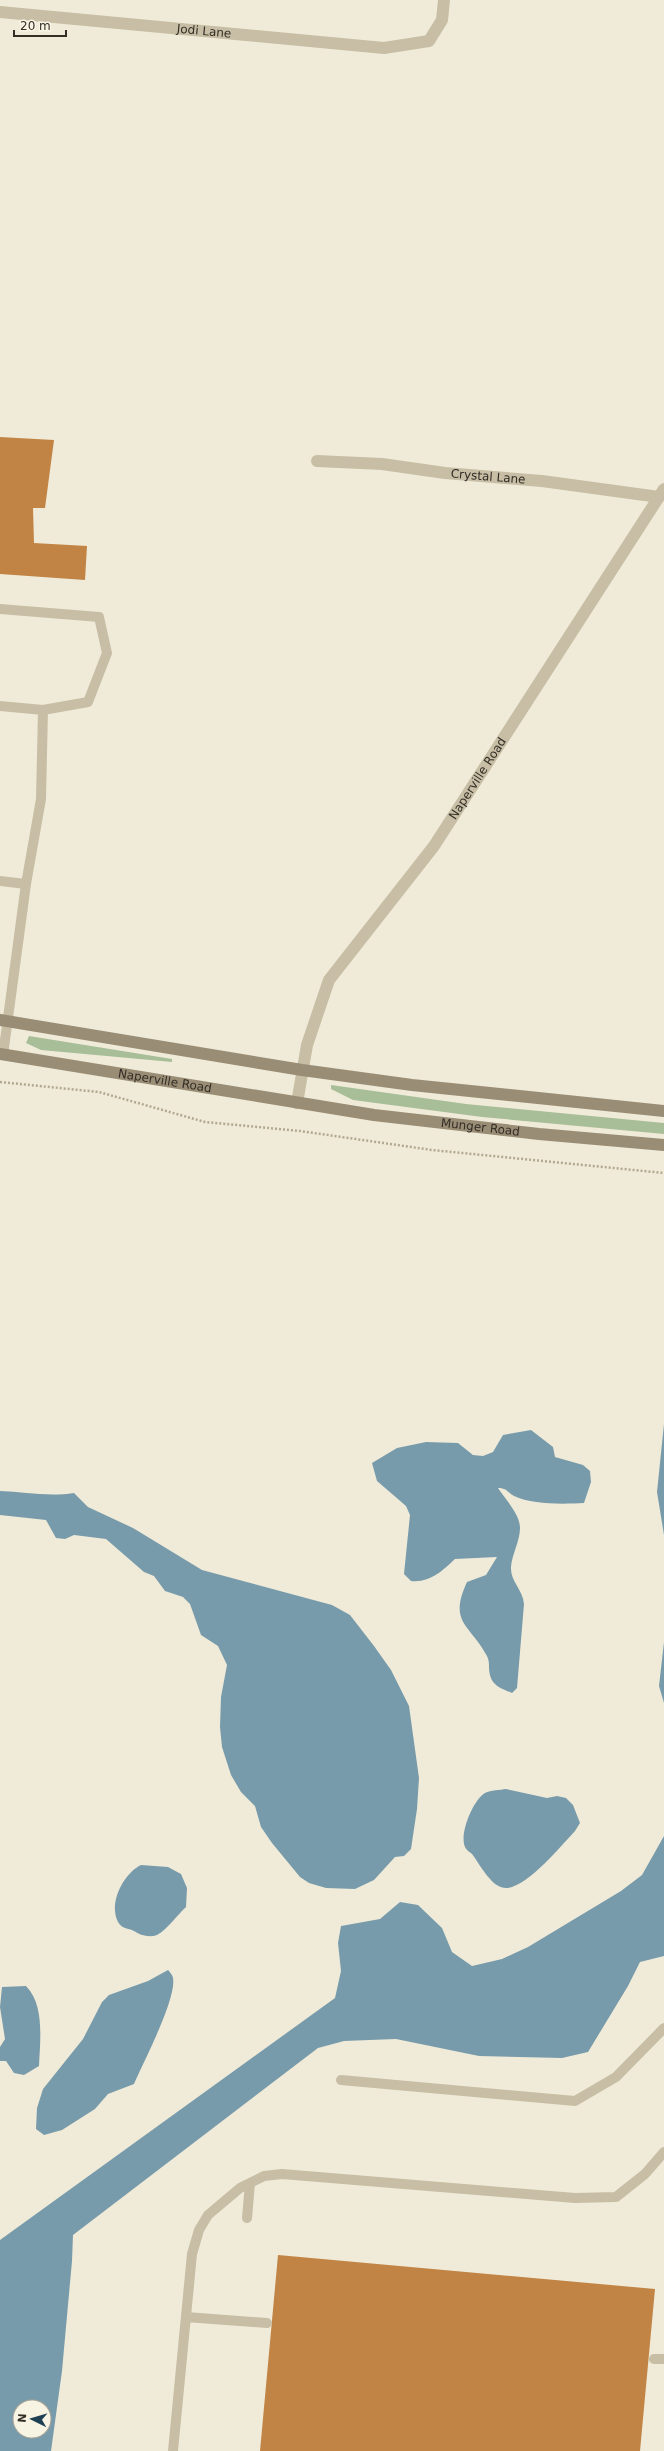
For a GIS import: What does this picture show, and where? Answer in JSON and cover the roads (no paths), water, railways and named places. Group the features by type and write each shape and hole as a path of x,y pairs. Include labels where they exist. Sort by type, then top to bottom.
{"street":[{"name":"Jodi Lane","path":"0,12 384,48 409,46 429,41 442,20 444,0"},
{"name":"Crystal Lane","path":"317,461 382,464 445,473 661,493"},
{"name":"Naperville Road","path":"1,1054 297,1103 307,1045 329,980 434,846 661,493"},
{"path":"4,1021 302,1070 477,1093 664,1111"},
{"name":"Munger Road","path":"297,1103 456,1124 664,1145"}],"lane":[{"path":"0,610 100,617 107,653 88,702 43,710 0,706"},
{"path":"1,1054 4,1021 41,799 43,710"},
{"path":"0,881 26,884"},
{"path":"341,2080 575,2101 616,2077 664,2028"},
{"path":"173,2451 192,2254 199,2230 208,2215 240,2188 264,2176 282,2174 575,2198 616,2197 628,2190 645,2174 664,2152"},
{"path":"247,2218 250,2183"},
{"path":"186,2317 267,2323"}],"water":[{"path":"664,1424 664,1535 657,1492"},
{"path":"531,1430 553,1447 555,1457 583,1465 590,1471 591,1482 584,1503 558,1504 530,1501 514,1496 507,1490 498,1488 518,1517 520,1528 511,1572 524,1604 517,1688 512,1693 499,1687 493,1682 487,1656 460,1615 462,1596 467,1582 486,1575 497,1557 455,1559 440,1572 430,1578 411,1581 404,1574 410,1515 406,1506 377,1481 372,1463 397,1448 426,1442 458,1443 473,1455 483,1456 493,1452 503,1435"},
{"path":"0,1491 46,1494 74,1493 88,1507 133,1528 202,1570 332,1605 350,1615 391,1670 409,1706 419,1778 417,1809 411,1849 404,1856 395,1857 374,1880 355,1889 326,1888 309,1883 300,1877 261,1827 255,1806 241,1792 231,1775 222,1747 220,1727 221,1697 227,1665 218,1646 201,1635 190,1604 183,1597 165,1591 154,1576 144,1572 106,1539 74,1535 65,1539 56,1538 46,1520 0,1515"},
{"path":"664,1642 664,1703 659,1686"},
{"path":"506,1789 547,1798 557,1796 566,1798 573,1805 580,1823 575,1831 544,1864 526,1880 508,1888 502,1888 487,1876 472,1854 467,1850 464,1841 464,1834 468,1818 480,1797 487,1792"},
{"path":"664,1836 664,1956 640,1962 628,1986 588,2052 562,2058 479,2056 396,2039 344,2041 318,2048 73,2235 62,2371 51,2451 0,2451 0,2240 335,1998 341,1971 338,1943 341,1926 380,1919 400,1902 418,1905 442,1928 452,1952 472,1966 502,1959 528,1947 621,1891 642,1875"},
{"path":"141,1865 168,1867 181,1874 187,1888 186,1907 165,1929 154,1936 142,1935 123,1927 118,1922 115,1914 116,1898 119,1889 129,1875"},
{"path":"168,1970 173,1978 173,1987 170,2000 165,2015 134,2084 108,2094 95,2109 62,2130 44,2135 36,2129 37,2108 43,2089 83,2039 102,2002 109,1995 148,1981"},
{"path":"26,1986 32,1994 39,2013 40,2035 39,2066 24,2075 14,2073 6,2061 0,2061 0,2047 5,2039 0,2007 2,1987"}]}
